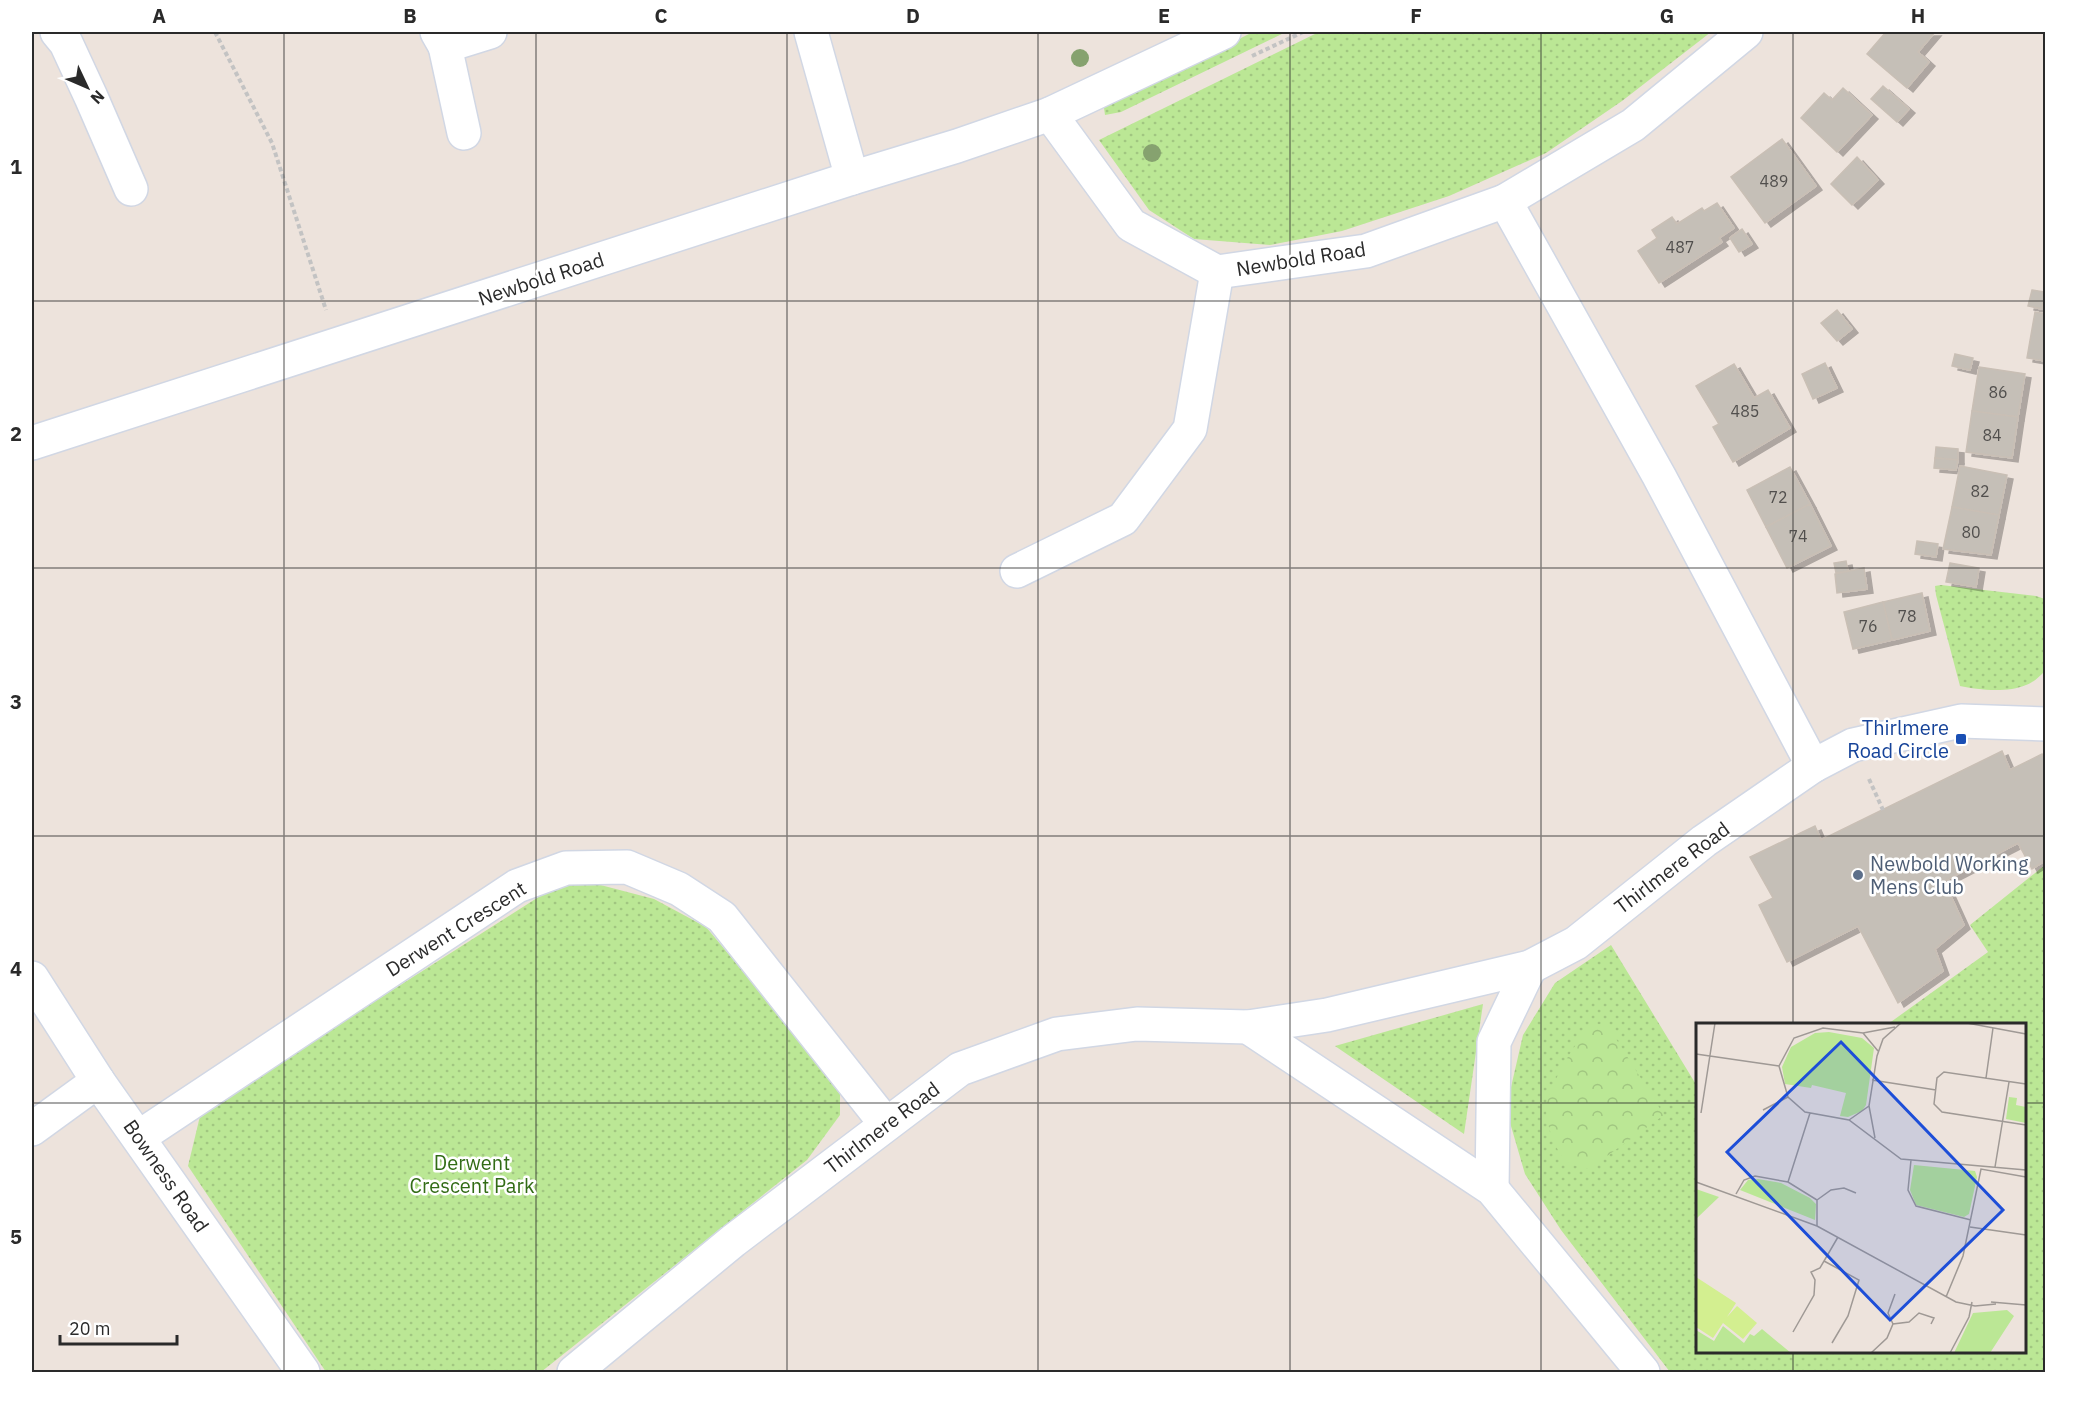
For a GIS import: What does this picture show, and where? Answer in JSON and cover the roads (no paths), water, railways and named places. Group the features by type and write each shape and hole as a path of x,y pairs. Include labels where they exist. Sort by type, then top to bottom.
{"street":[{"path":"57,32 66,43 131,189"},
{"path":"464,133 441,39 490,32"},
{"path":"812,32 852,178"},
{"name":"Newbold Road","path":"32,443 957,146 1050,114 1224,32"},
{"name":"Newbold Road","path":"1050,114 1131,225 1217,272 1366,251 1505,201 1633,125 1746,32"},
{"path":"1505,201 1659,476 1813,766"},
{"path":"1017,571 1123,519 1190,429 1217,272"},
{"name":"Thirlmere Road","path":"574,1372 733,1241 960,1069 1057,1034 1137,1024 1248,1027 1327,1016 1530,967 1576,943 1704,842 1813,766 1853,745 1961,720 2046,724"},
{"name":"Derwent Crescent","path":"139,1137 517,886 566,868 627,867 680,889 722,917 886,1124"},
{"path":"1492,1189 1494,1041 1530,967"},
{"name":"Bowness Road","path":"32,978 98,1081 303,1372"},
{"path":"1248,1027 1492,1189 1638,1371"},
{"path":"32,1129 98,1081"}],"place":[{"name":"Thirlmere Road Circle","path":"1961,739"},
{"name":"Newbold Working Mens Club","path":"1858,875"}],"park label":[{"name":"Derwent Crescent Park","path":"472,1174"}]}
